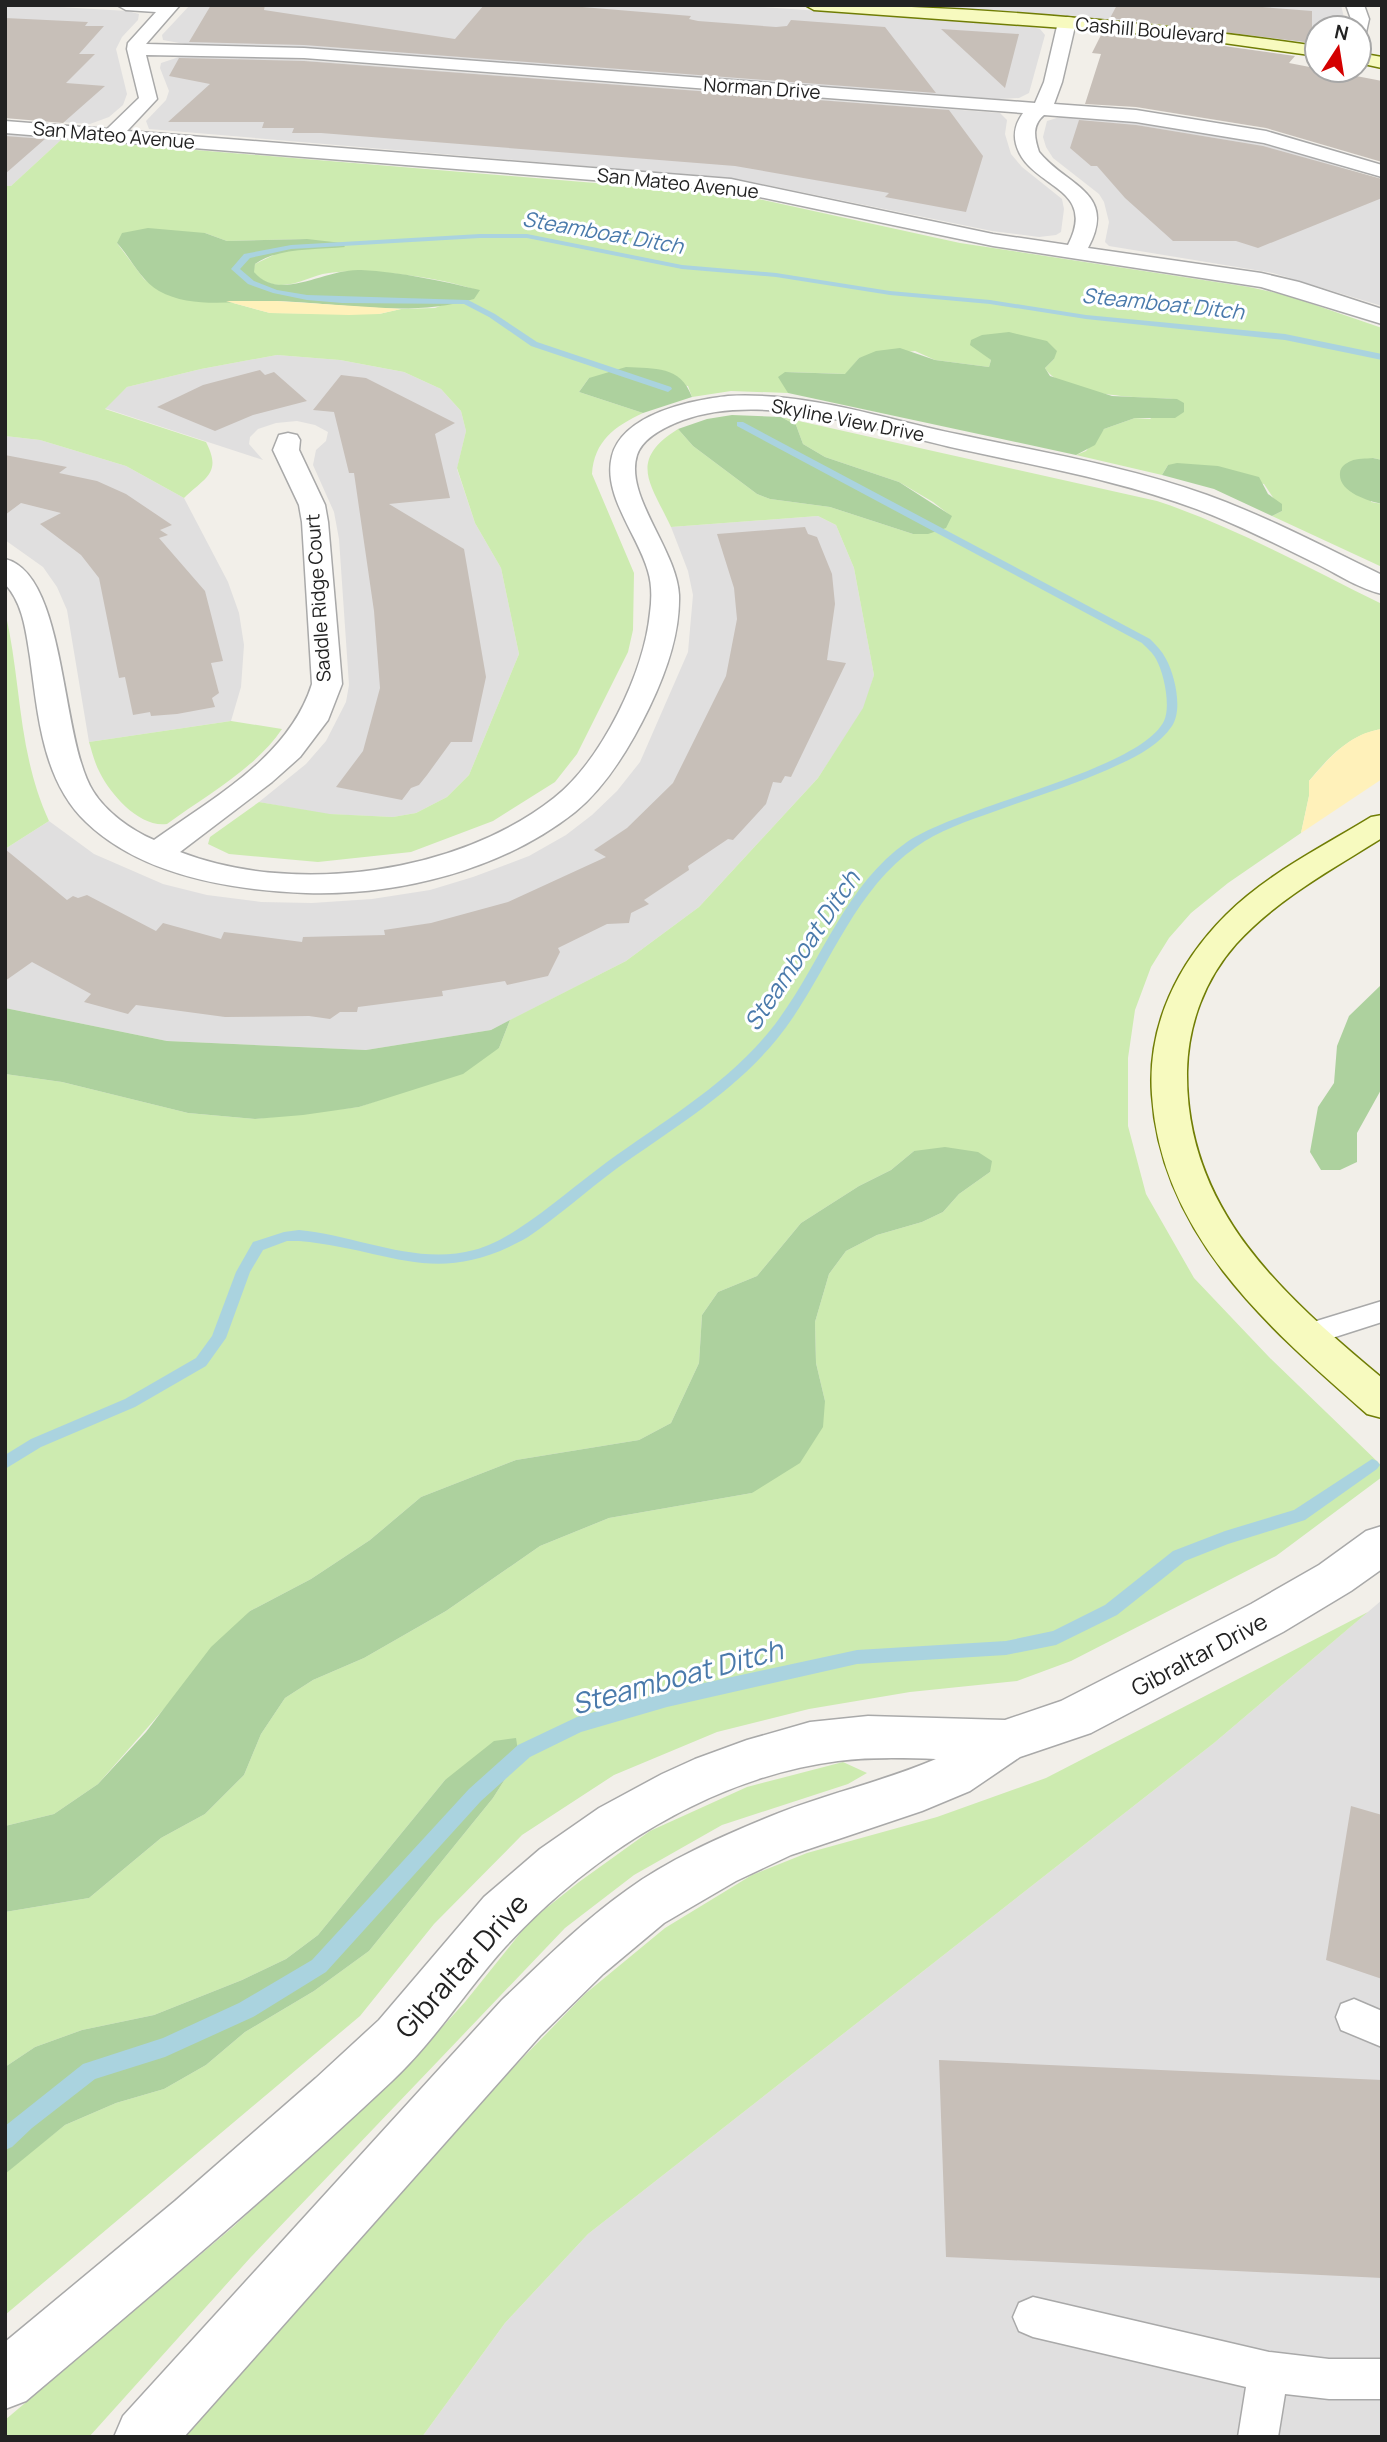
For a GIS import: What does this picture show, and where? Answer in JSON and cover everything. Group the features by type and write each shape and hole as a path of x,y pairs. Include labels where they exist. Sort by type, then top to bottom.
{"street":[{"path":"127,5 170,6"},
{"name":"Cashill Boulevard","path":"814,5 1201,33 1303,49"},
{"path":"112,135 148,99 149,92 136,49 141,36 170,6"},
{"path":"1067,23 1046,100 1028,119 1025,143 1035,161 1078,194 1085,204 1086,228 1075,251"},
{"name":"Norman Drive","path":"136,49 304,53 1136,116 1223,128 1311,148 1382,171"},
{"name":"San Mateo Avenue","path":"5,127 731,185 972,236 1261,280 1302,290 1382,317"},
{"name":"Skyline View Drive","path":"5,567 26,590 39,623 57,741 72,786 84,803 103,821 156,854 221,874 304,883 392,876 474,855 518,834 564,805 587,783 614,744 649,674 665,607 663,576 622,479 622,457 629,444 640,433 675,415 696,409 740,403 815,411 1170,491 1248,522 1382,586"},
{"name":"Saddle Ridge Court","path":"156,854 276,765 310,727 322,706 327,684 315,522 312,505 286,450 288,440"},
{"path":"1382,824 1268,897 1244,916 1204,962 1186,994 1173,1028 1169,1068 1170,1112 1177,1147 1191,1189 1218,1234 1256,1284 1307,1335 1382,1402"},
{"name":"Gibraltar Drive","path":"144,2437 522,2018 585,1956 646,1906 718,1864 781,1835 905,1794 953,1775 1004,1741 1074,1718 1278,1612 1335,1578 1382,1544"},
{"name":"Gibraltar Drive","path":"5,2380 325,2107 385,2052 499,1917 535,1883 625,1816 669,1793 792,1747 847,1739 893,1737 1004,1741"}],"lane":[{"path":"1307,1335 1382,1311"},
{"path":"1033,2317 1269,2372 1329,2379 1382,2379"},
{"path":"1258,2437 1269,2372"}],"shaded area":[{"path":"190,5 731,5 1024,25 1040,29 1045,35 1029,93 1019,98 999,99 290,46 185,44 163,40 162,35"},
{"path":"902,5 1341,5 1343,14 1303,14 1303,42 1188,26"},
{"path":"5,6 128,11 139,14 138,20 122,37 116,49 127,94 123,105 109,117 90,124 5,118"},
{"path":"179,57 278,58 1000,113 1007,120 1005,134 1011,154 1022,167 1062,199 1064,209 1061,232 1039,237 992,231 737,179 149,129 146,121 166,100 169,91 160,68 161,63"},
{"path":"1060,117 1197,131 1284,149 1382,180 1382,306 1273,273 1109,246 1105,242 1109,222 1099,194 1053,158 1046,147 1043,137 1047,121"},
{"path":"5,134 62,139 10,187 5,186"},
{"path":"277,355 340,360 404,372 441,389 461,411 466,431 457,469 475,523 501,568 519,654 469,775 447,797 416,813 393,817 325,814 259,802 306,764 326,741 346,702 349,685 339,539 334,512 313,465 316,450 326,441 328,432 315,425 297,421 276,423 258,429 250,437 249,444 263,460 104,408 127,387 201,369"},
{"path":"5,436 40,440 126,466 184,498 228,582 239,613 244,645 241,687 231,721 89,742 67,610 57,587 43,567 5,540"},
{"path":"818,516 836,525 854,568 874,675 864,708 818,778 699,907 626,961 491,1030 366,1050 167,1041 5,1008 5,849 49,821 94,854 163,884 207,895 261,902 312,903 372,899 430,890 529,856 566,835 617,791 640,762 688,652 693,595 688,571 671,527"},
{"path":"1382,1600 1382,2437 422,2437 505,2323 588,2234 1214,1743"}],"green space":[{"path":"62,139 740,195 960,243 1286,295 1382,328 1382,460 1373,458 1371,502 1382,504 1382,567 1272,516 1282,511 1264,484 1168,465 1162,475 1076,455 1086,451 1104,429 1135,418 1150,419 1177,399 1106,394 1068,385 1054,378 1045,368 1054,359 984,354 991,360 989,367 935,360 915,351 859,358 846,374 785,372 788,393 731,391 692,397 688,386 589,378 579,392 643,413 608,436 594,462 592,474 634,573 633,630 628,652 577,754 555,782 493,821 411,852 318,862 229,854 208,844 210,837 259,802 330,814 393,817 416,813 447,797 469,775 519,654 501,568 475,523 457,468 466,431 461,411 441,389 404,372 340,360 277,355 201,369 127,387 105,409 206,442 211,452 212,468 205,479 184,498 126,466 40,440 5,436 5,186 11,186","holes":["205,233 227,241 307,239 255,264 253,272 262,280 273,284 294,283 329,273 365,272 425,278 479,291 435,308 401,309 379,314 270,313 226,301 160,291 144,279 117,243"]},
{"path":"148,228 205,233 227,241 307,239 342,243 345,247 287,252 255,264 254,272 265,281 277,284 304,282 361,270 436,280 480,290 474,299 449,305 400,309 276,301 216,303 186,300 172,297 152,286 117,243 122,233"},
{"path":"1009,332 1047,341 1057,351 1054,359 1045,368 1050,376 1112,396 1177,399 1184,403 1184,412 1175,418 1135,418 1104,429 1095,445 1076,455 788,393 778,377 785,372 845,374 859,358 876,351 900,348 935,360 989,367 991,360 970,345 971,340 982,335"},
{"path":"626,367 656,369 673,374 681,379 692,397 643,413 579,392 589,378"},
{"path":"732,415 781,417 796,425 803,444 825,457 899,482 952,516 946,528 928,534 913,534 830,507 770,499 757,494 693,446 678,429 707,419"},
{"path":"781,417 1157,501 1243,536 1382,604 1382,729 1350,741 1332,755 1309,781 1309,796 1301,833 1228,883 1191,913 1169,938 1151,967 1135,1010 1128,1058 1128,1126 1146,1194 1194,1278 1269,1357 1382,1466 1382,1477 1276,1556 1071,1661 1017,1681 910,1692 809,1709 717,1732 614,1775 522,1835 434,1924 360,2016 5,2315 5,2174 65,2125 116,2103 164,2089 206,2065 245,2032 314,1991 369,1951 493,1798 519,1757 445,1780 318,1935 286,1959 242,1980 154,2015 82,2030 35,2047 5,2067 5,1912 89,1898 161,1838 205,1814 244,1775 261,1734 285,1698 313,1680 364,1658 446,1611 540,1546 609,1518 752,1493 825,1401 816,1363 815,1322 829,1274 846,1251 877,1235 922,1222 943,1212 959,1194 990,1172 914,1151 891,1170 859,1186 801,1223 757,1276 718,1292 702,1315 699,1363 671,1423 639,1440 516,1460 421,1497 370,1540 311,1579 250,1611 98,1784 54,1814 5,1826 5,1074 62,1082 188,1113 255,1119 359,1107 407,1090 499,1048 510,1020 626,961 699,907 818,778 863,708 874,675 854,568 836,525 818,516 671,527 648,474 648,463 653,452 678,429 693,446 757,494 770,499 830,507 913,534 951,516 899,482 825,457 803,444 796,425"},
{"path":"1356,459 1382,460 1382,504 1355,495 1341,480 1340,471 1345,464"},
{"path":"1177,463 1218,466 1259,477 1268,494 1282,504 1282,511 1272,516 1214,489 1162,475 1168,465"},
{"path":"5,611 25,743 49,821 5,849"},
{"path":"231,721 282,729 244,769 167,824 147,821 119,800 100,773 89,742"},
{"path":"1382,984 1382,1088 1357,1133 1357,1162 1340,1170 1321,1170 1310,1152 1318,1107 1334,1083 1337,1046 1349,1016"},
{"path":"5,1008 167,1041 366,1050 491,1030 510,1020 499,1048 463,1074 359,1107 255,1119 188,1113 62,1082 5,1074"},
{"path":"945,1147 978,1152 992,1161 990,1172 959,1194 943,1212 922,1222 877,1235 846,1251 829,1274 815,1322 816,1363 825,1401 823,1427 800,1463 752,1493 609,1518 540,1546 446,1611 364,1658 313,1680 285,1698 261,1734 244,1775 205,1814 161,1838 89,1898 5,1912 5,1826 54,1814 98,1784 146,1732 211,1647 250,1611 311,1579 370,1540 421,1497 516,1460 639,1440 671,1423 699,1363 702,1315 718,1292 757,1276 801,1223 859,1186 891,1170 914,1151"},
{"path":"1368,1612 1214,1743 588,2234 505,2323 422,2437 184,2437 474,2108 585,1994 665,1928 752,1875 807,1853 937,1817 1046,1778"},
{"path":"516,1738 519,1757 493,1798 369,1951 314,1991 245,2032 206,2065 164,2089 116,2103 65,2125 5,2174 5,2067 35,2047 82,2030 154,2015 242,1980 286,1959 318,1935 445,1780 494,1741"},
{"path":"843,1762 867,1773 848,1784 722,1825 634,1875 565,1928 250,2258 89,2437 5,2437 5,2420 233,2227 405,2068 465,2002 530,1921 650,1831 747,1787"}],"sand":[{"path":"226,301 276,301 401,309 379,314 349,315 270,313"},
{"path":"1382,729 1382,779 1301,833 1309,796 1309,781 1332,755 1350,741 1370,731"}],"building":[{"path":"211,5 265,5 264,10 455,39 484,5 558,5 691,16 689,19 698,21 776,27 787,26 791,20 885,27 936,93 304,45 189,42"},
{"path":"1117,5 1236,5 1312,11 1312,14 1303,14 1303,42 1110,18"},
{"path":"5,18 88,22 85,26 104,26 79,54 95,54 66,83 105,86 63,123 5,118"},
{"path":"941,29 1019,34 1005,88"},
{"path":"1102,33 1174,39 1295,56 1289,63 1303,66 1303,84 1373,84 1373,79 1382,81 1382,162 1266,128 1136,107 1085,104 1101,54 1092,53"},
{"path":"179,58 304,61 949,110 983,156 966,212 885,197 889,193 735,166 321,133 292,133 294,128 262,128 264,122 168,122 210,84 169,76"},
{"path":"1079,120 1136,125 1263,146 1382,179 1382,198 1258,248 1236,241 1173,241 1125,198 1097,166 1091,166 1070,148"},
{"path":"5,136 45,139 5,174"},
{"path":"260,370 265,375 274,372 307,401 253,415 215,431 157,407 203,385"},
{"path":"341,375 366,378 455,423 435,434 450,498 389,504 464,549 486,677 472,742 451,742 419,785 411,788 402,800 336,787 363,751 380,688 374,611 354,473 349,473 334,412 313,410"},
{"path":"5,455 67,467 59,473 97,481 126,494 172,525 160,530 168,535 159,538 205,591 223,661 211,663 219,693 212,698 215,707 177,714 151,716 150,712 133,715 125,677 119,678 99,578 81,555 40,524 61,513 21,503 5,515"},
{"path":"805,527 808,534 817,537 832,574 835,604 827,660 846,663 791,777 785,776 781,783 773,782 766,804 733,840 728,839 688,866 689,870 644,900 649,904 631,913 629,923 607,924 558,948 560,952 548,976 507,985 505,981 442,991 443,996 358,1007 357,1012 340,1012 330,1019 309,1016 225,1017 136,1005 128,1014 84,1002 91,994 32,962 5,981 5,849 67,900 73,896 78,898 87,895 156,931 163,923 221,939 224,932 302,942 303,937 385,935 384,930 431,923 508,902 606,857 594,850 627,828 673,783 726,676 737,619 734,588 717,534"},
{"path":"1351,1806 1382,1815 1382,1979 1326,1960"},
{"path":"939,2060 1382,2080 1382,2278 946,2257"}],"waterway":[{"name":"Steamboat Ditch","path":"668,389 534,344 465,302 307,297 276,292 251,283 235,269 247,256 291,247 480,236 527,236 682,267 776,275 890,293 990,302 1086,317 1285,337 1382,357"},
{"name":"Steamboat Ditch","path":"5,1463 36,1443 130,1403 201,1362 219,1338 243,1272 258,1246 287,1236 299,1236 413,1257 453,1259 491,1250 523,1233 683,1116 751,1060 804,993 873,880 912,844 971,816 1124,758 1152,742 1168,724 1172,706 1167,673 1160,657 1146,641 740,424"},
{"name":"Steamboat Ditch","path":"5,2140 25,2121 90,2071 165,2047 246,2010 319,1966 475,1795 524,1751 577,1725 667,1699 857,1657 1006,1648 1056,1638 1111,1610 1179,1556 1225,1538 1299,1515 1372,1465"}]}
